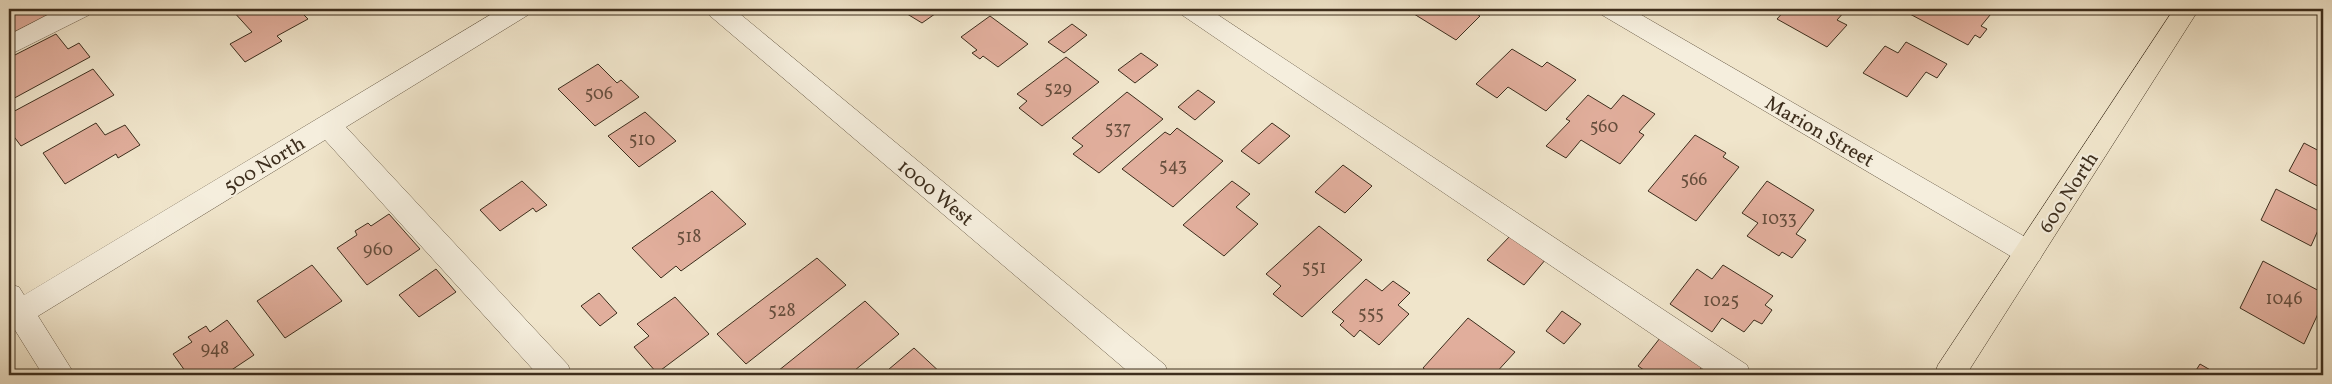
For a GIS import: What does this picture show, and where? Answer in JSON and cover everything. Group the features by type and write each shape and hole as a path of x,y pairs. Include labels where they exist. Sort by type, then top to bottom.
{"main road":[{"name":"600 North","path":"1948,375 2187,9"}],"street":[{"path":"9,46 80,9"},
{"name":"500 North","path":"12,309 328,125 519,9"},
{"name":"1000 West","path":"718,9 1154,375"},
{"path":"1191,9 1736,375"},
{"name":"Marion Street","path":"1611,9 2029,253"},
{"path":"328,125 557,375"},
{"path":"12,309 60,375"}],"building":[{"path":"9,9 41,9 48,18 9,38"},
{"path":"298,9 308,19 277,36 282,41 245,62 230,44 252,32 232,10"},
{"path":"899,9 942,9 922,23"},
{"path":"1406,9 1468,9 1480,16 1456,40"},
{"path":"1786,9 1841,9 1845,11 1837,20 1847,25 1827,47 1777,19"},
{"path":"1911,9 1995,9 1981,26 1987,29 1980,38 1975,35 1968,45 1908,13"},
{"path":"990,16 1028,44 998,67 983,56 980,59 972,53 977,50 961,37"},
{"path":"1072,24 1087,35 1064,53 1048,42"},
{"path":"56,34 68,49 79,43 90,57 9,101 9,58"},
{"path":"1906,42 1947,64 1937,78 1926,72 1907,97 1863,73 1885,46 1898,53"},
{"path":"1512,49 1542,67 1547,62 1576,80 1546,111 1508,87 1497,98 1476,84"},
{"path":"1141,53 1158,65 1135,83 1118,70"},
{"path":"1066,57 1099,82 1042,126 1019,108 1027,101 1017,94"},
{"path":"598,64 617,83 621,80 639,97 595,126 558,89"},
{"path":"93,69 114,95 21,146 9,130 9,114"},
{"path":"1198,90 1215,102 1195,120 1178,107"},
{"path":"1127,92 1163,119 1099,173 1073,154 1083,146 1072,138"},
{"path":"1588,95 1611,109 1623,95 1655,114 1639,132 1644,135 1620,164 1581,140 1566,158 1546,146 1570,121 1566,119"},
{"path":"645,112 676,141 639,167 608,136"},
{"path":"96,123 105,135 125,125 140,145 118,158 116,154 65,184 43,153"},
{"path":"1272,123 1290,136 1259,164 1241,151"},
{"path":"1177,128 1223,161 1173,207 1122,169 1165,132 1170,135"},
{"path":"1695,135 1726,153 1723,157 1739,167 1696,221 1648,191"},
{"path":"2304,143 2323,153 2323,189 2289,171"},
{"path":"1343,165 1372,186 1345,213 1315,192"},
{"path":"522,181 547,205 536,212 533,208 500,231 480,210"},
{"path":"1232,181 1250,194 1236,207 1258,224 1224,256 1183,225"},
{"path":"1767,181 1814,210 1796,234 1806,240 1792,258 1782,252 1779,256 1747,236 1758,223 1742,213"},
{"path":"2276,189 2323,213 2323,219 2311,246 2261,220"},
{"path":"712,191 746,224 681,271 676,266 661,278 632,248"},
{"path":"389,214 420,249 367,285 337,248 357,235 355,231 368,223 371,226"},
{"path":"1319,226 1362,260 1302,317 1273,294 1281,286 1266,274"},
{"path":"1511,235 1546,259 1524,285 1487,260"},
{"path":"817,258 846,285 746,364 717,334"},
{"path":"2263,261 2323,293 2323,303 2304,344 2240,308"},
{"path":"312,265 342,301 285,338 257,301"},
{"path":"1723,265 1773,296 1765,305 1772,310 1762,324 1754,320 1744,332 1722,318 1712,332 1670,304 1697,269 1712,279"},
{"path":"436,269 456,292 419,317 399,295"},
{"path":"1366,279 1382,291 1393,281 1410,293 1398,305 1409,314 1379,345 1360,330 1354,337 1340,325 1344,321 1332,312"},
{"path":"599,293 617,313 600,326 581,306"},
{"path":"675,297 709,334 657,373 634,347 649,336 637,324"},
{"path":"865,301 899,334 849,375 773,375"},
{"path":"1562,311 1581,324 1564,344 1546,331"},
{"path":"1468,318 1515,352 1494,375 1432,375 1423,368"},
{"path":"227,320 254,355 224,375 188,375 173,354 192,342 188,337 206,326 210,332"},
{"path":"1660,338 1702,367 1696,375 1651,375 1638,366"},
{"path":"914,348 943,375 882,375"},
{"path":"2200,364 2219,375 2193,375"}]}
